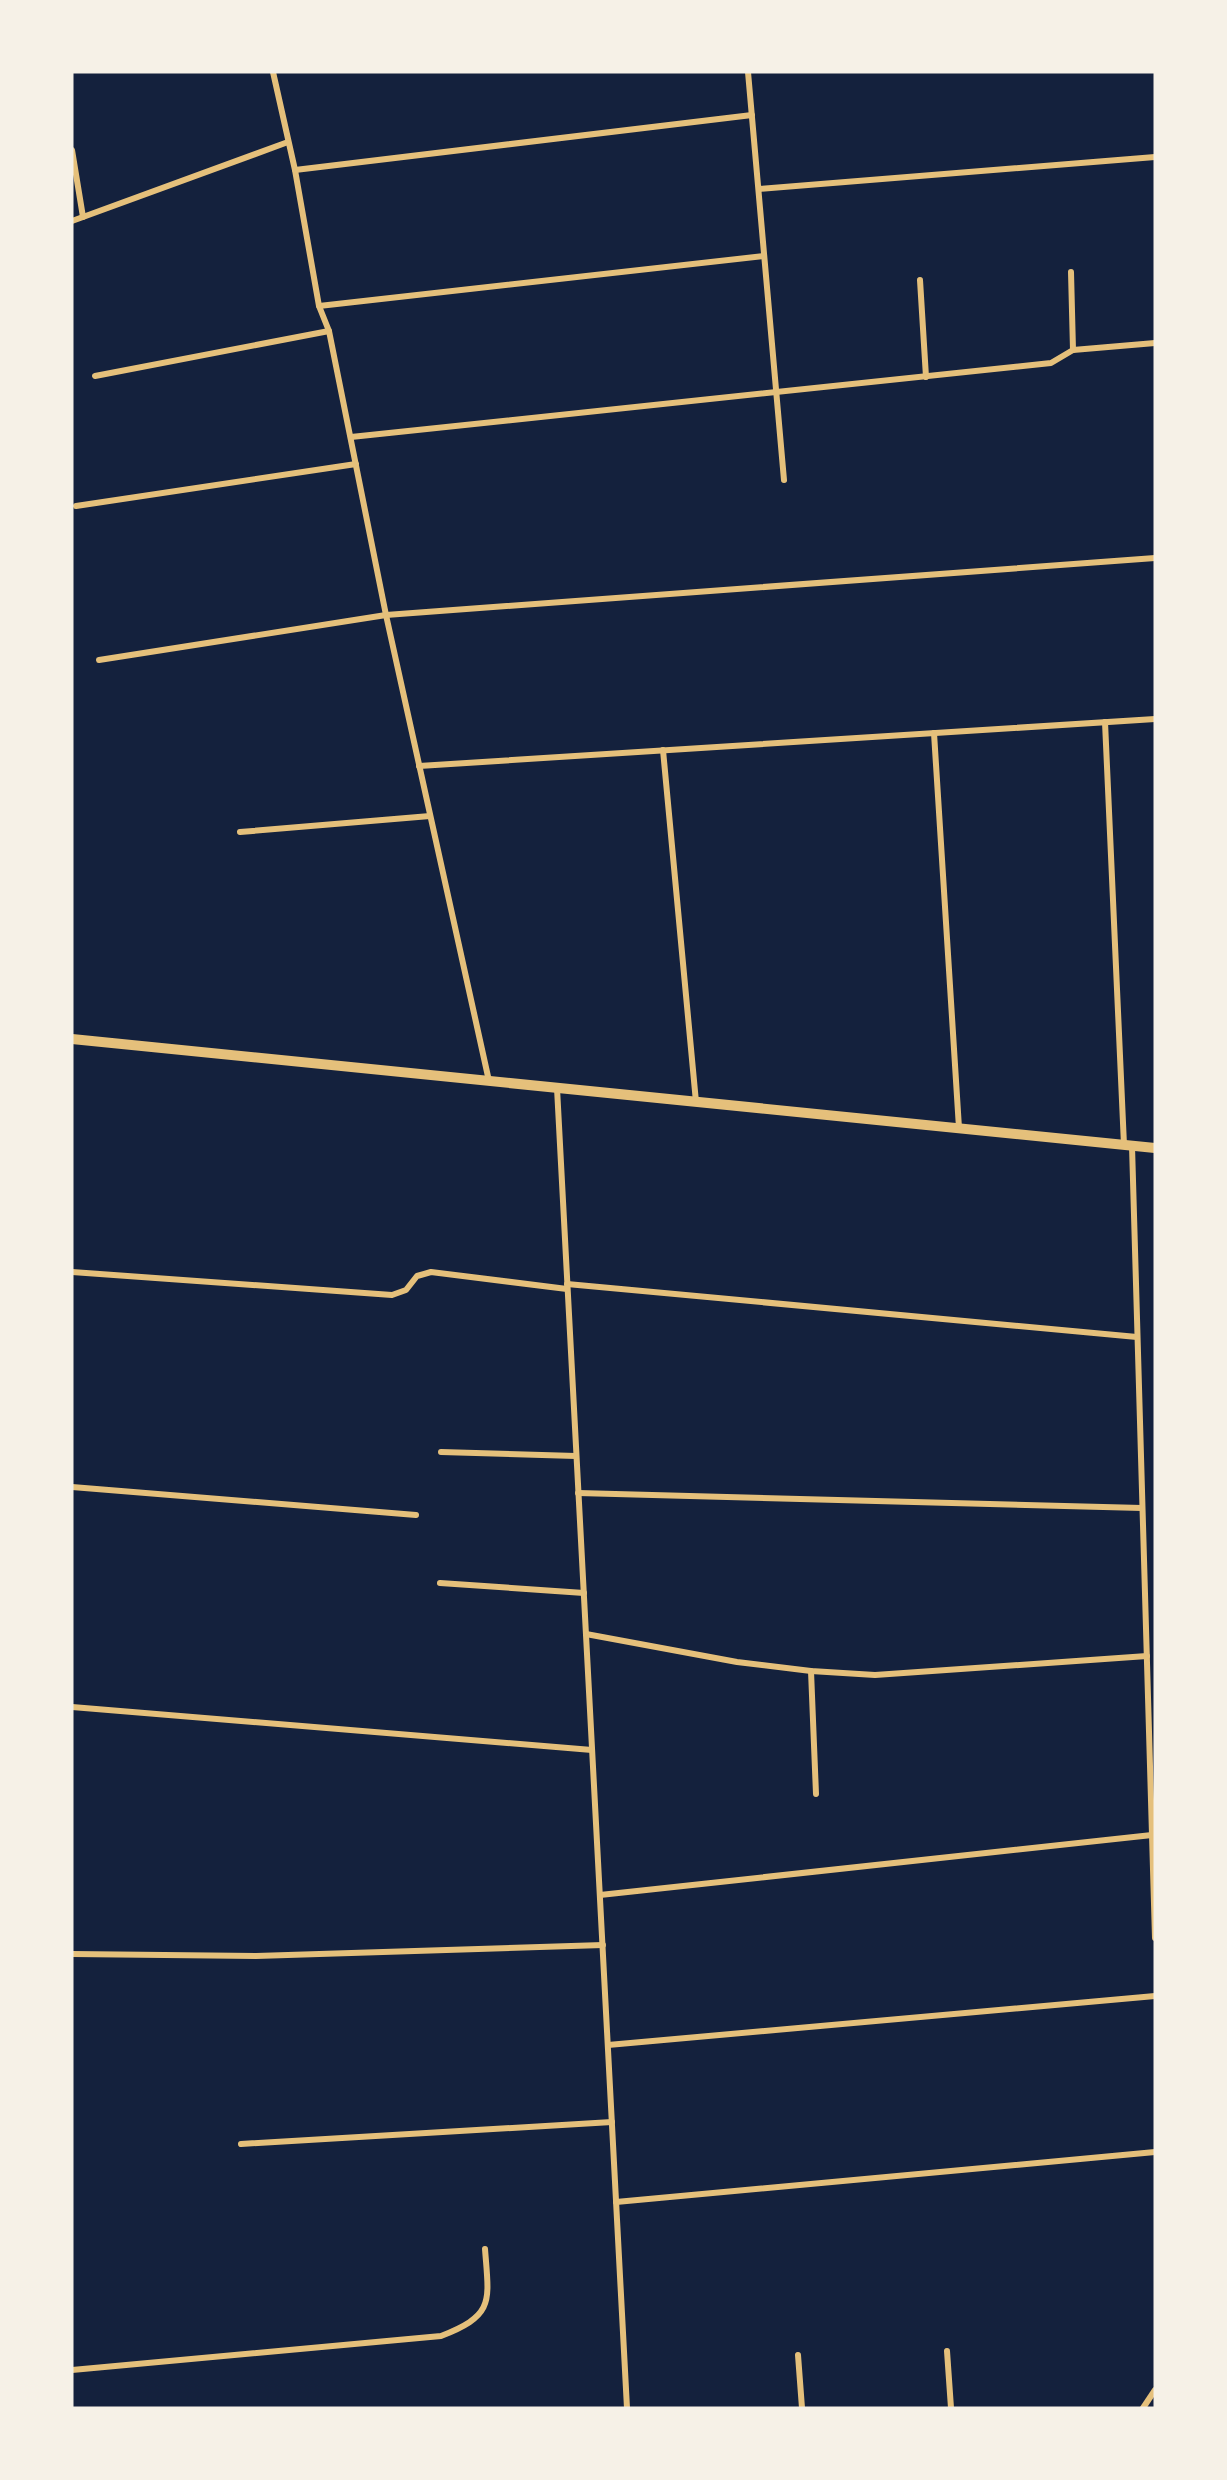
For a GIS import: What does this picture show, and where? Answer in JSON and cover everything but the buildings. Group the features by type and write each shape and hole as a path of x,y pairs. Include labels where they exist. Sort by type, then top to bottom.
{"street":[{"path":"273,72 295,170 319,306 329,332 386,615 489,1081"},
{"path":"748,72 784,480"},
{"path":"295,170 752,115"},
{"path":"72,221 288,142"},
{"path":"72,150 83,217"},
{"path":"759,189 1155,157"},
{"path":"319,306 764,256"},
{"path":"1071,272 1073,350"},
{"path":"920,280 926,378"},
{"path":"95,376 329,332"},
{"path":"351,437 926,378 1051,363 1073,350 1155,343"},
{"path":"76,506 356,464"},
{"path":"99,660 386,615 1155,558"},
{"path":"419,766 1155,719"},
{"path":"1105,722 1137,1336 1155,1938"},
{"path":"934,733 959,1128"},
{"path":"663,750 696,1102"},
{"path":"240,832 430,816"},
{"path":"72,1039 1155,1148"},
{"path":"557,1088 627,2408"},
{"path":"72,1272 392,1295 406,1290 417,1276 431,1272 567,1287 1137,1336"},
{"path":"441,1452 576,1456"},
{"path":"72,1487 416,1515"},
{"path":"578,1493 1142,1508"},
{"path":"440,1583 584,1593"},
{"path":"586,1634 737,1662 811,1671 875,1674 1147,1656"},
{"path":"811,1671 816,1794"},
{"path":"72,1707 592,1750"},
{"path":"600,1894 1152,1835"},
{"path":"72,1954 256,1956 603,1946"},
{"path":"608,2046 1155,1996"},
{"path":"241,2144 612,2122"},
{"path":"616,2202 1155,2152"},
{"path":"72,2370 441,2336 464,2327 479,2316 488,2294 485,2249"},
{"path":"947,2352 951,2408"},
{"path":"798,2355 802,2408"},
{"path":"1143,2408 1155,2390"}]}
